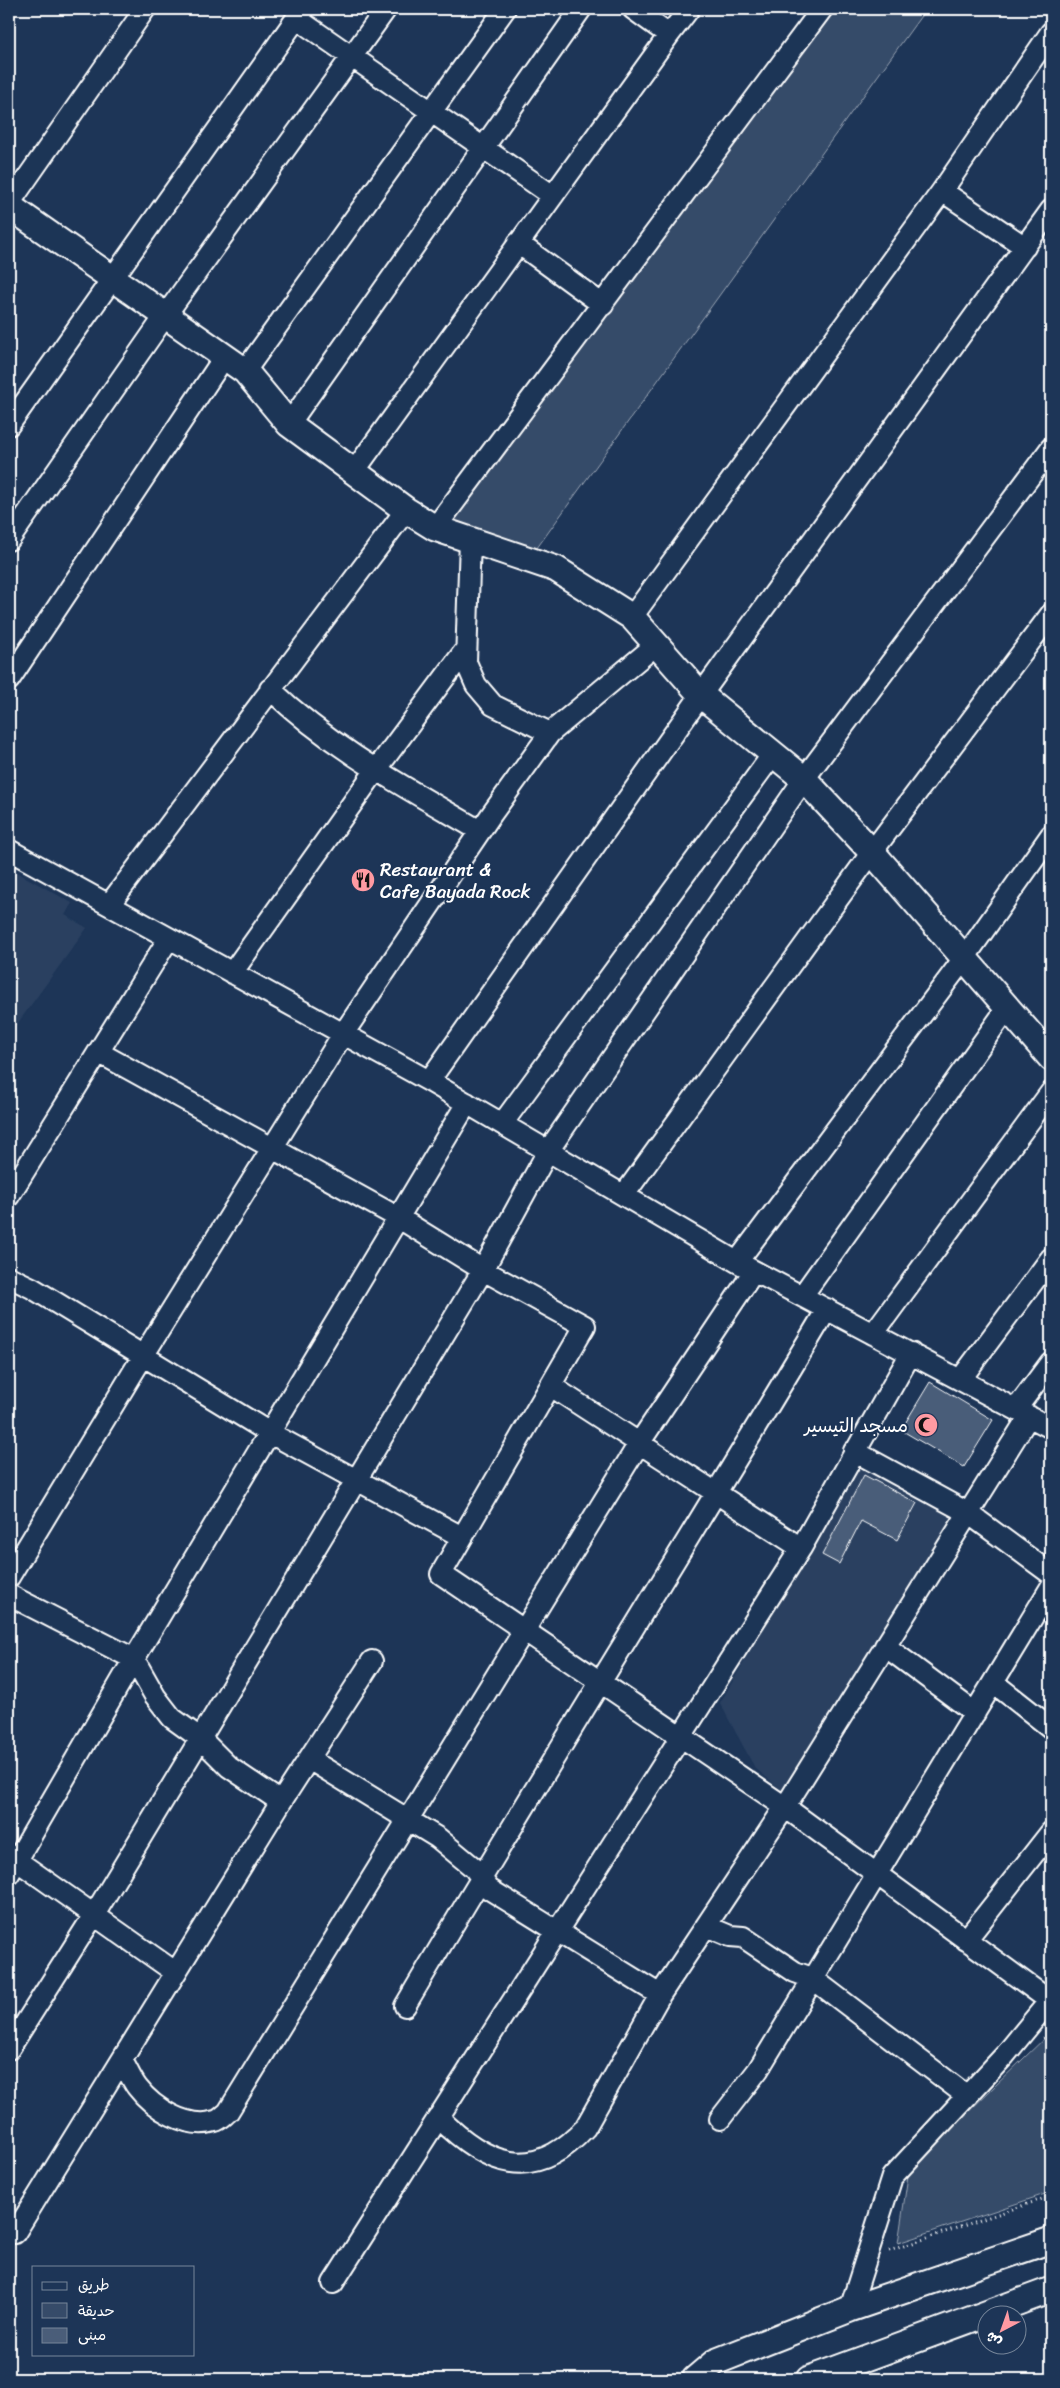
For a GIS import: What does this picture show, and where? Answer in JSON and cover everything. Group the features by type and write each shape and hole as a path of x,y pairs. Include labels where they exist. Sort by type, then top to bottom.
{"main road":[{"path":"9,205 245,371 289,424 353,473 406,510 436,528 556,569 632,616 701,695 804,779 965,957 1051,1058"},
{"path":"695,2379 715,2362 850,2308 1051,2240"},
{"path":"809,2379 1051,2290"}],"street":[{"path":"9,205 146,9"},
{"path":"9,540 166,316 386,9"},
{"path":"245,371 505,9"},
{"path":"289,424 580,9"},
{"path":"633,9 669,35"},
{"path":"353,473 689,9"},
{"path":"436,528 603,305 818,10"},
{"path":"9,425 299,14 352,57 553,196"},
{"path":"632,616 942,191 1051,32"},
{"path":"942,191 1025,247"},
{"path":"429,1081 701,695 1051,210"},
{"path":"518,243 603,305"},
{"path":"9,680 225,356"},
{"path":"9,2049 94,1915 483,1270 548,1151 804,779 1051,448"},
{"path":"109,905 406,510"},
{"path":"470,539 466,662 476,685 494,705 550,733"},
{"path":"624,1195 872,852 1051,614"},
{"path":"9,1577 143,1356 343,1034 480,831 550,733 657,644"},
{"path":"232,973 376,770 466,648"},
{"path":"270,689 298,716 347,753 480,831"},
{"path":"502,1124 773,754"},
{"path":"122,2060 137,2087 153,2104 175,2117 201,2124 217,2121 228,2112 640,1442 745,1266 1051,835"},
{"path":"9,850 429,1081 745,1266 1051,1428"},
{"path":"9,1196 100,1053 169,938"},
{"path":"802,1296 1008,1008"},
{"path":"100,1053 399,1218 483,1270 585,1326 441,1574 785,1807 1051,2000 967,2096 892,2177 850,2308"},
{"path":"873,1334 1051,1092"},
{"path":"175,1972 94,1915 11,1864 467,1103"},
{"path":"960,1380 1051,1258"},
{"path":"9,1277 32,1288 270,1433 462,1537"},
{"path":"405,2006 480,1878 718,1493 828,1310"},
{"path":"333,2283 680,1735 801,1548 910,1354"},
{"path":"438,2117 461,2141 489,2157 514,2163 544,2159 571,2143 585,2128 660,1995 785,1807 968,1513 1051,1362"},
{"path":"551,1386 801,1548"},
{"path":"854,1451 968,1513 1051,1574"},
{"path":"720,2119 758,2070 812,1978 976,1713 1051,1587"},
{"path":"9,1595 134,1659 155,1696 172,1718 200,1739 229,1767 281,1802"},
{"path":"885,1646 976,1713"},
{"path":"9,2229 15,2233 281,1802 372,1661"},
{"path":"994,1683 1051,1728"},
{"path":"309,1759 438,1838 474,1868 489,1889 555,1932 660,1995"},
{"path":"966,1940 1051,1832"},
{"path":"706,1926 730,1936 743,1938 795,1972 812,1978 967,2096"}],"path":[{"path":"1051,2030 1045,2038 1051,2056"},
{"path":"866,2259 1051,2196"}],"shaded area":[{"path":"9,868 72,903 65,915 87,928 9,1035"},
{"path":"862,1460 952,1512 954,1518 783,1791 755,1768 720,1703"}],"green space":[{"path":"822,9 926,9 529,559 436,528"},
{"path":"1051,2032 1051,2192 898,2243 909,2169"}],"building":[{"path":"930,1382 993,1420 964,1467 901,1430"},
{"path":"864,1475 917,1503 897,1540 861,1521 839,1564 822,1555"}],"place":[{"name":"Restaurant & Cafe Bayada Rock","path":"363,880"},
{"name":"مسجد التيسير","path":"926,1425"}]}
